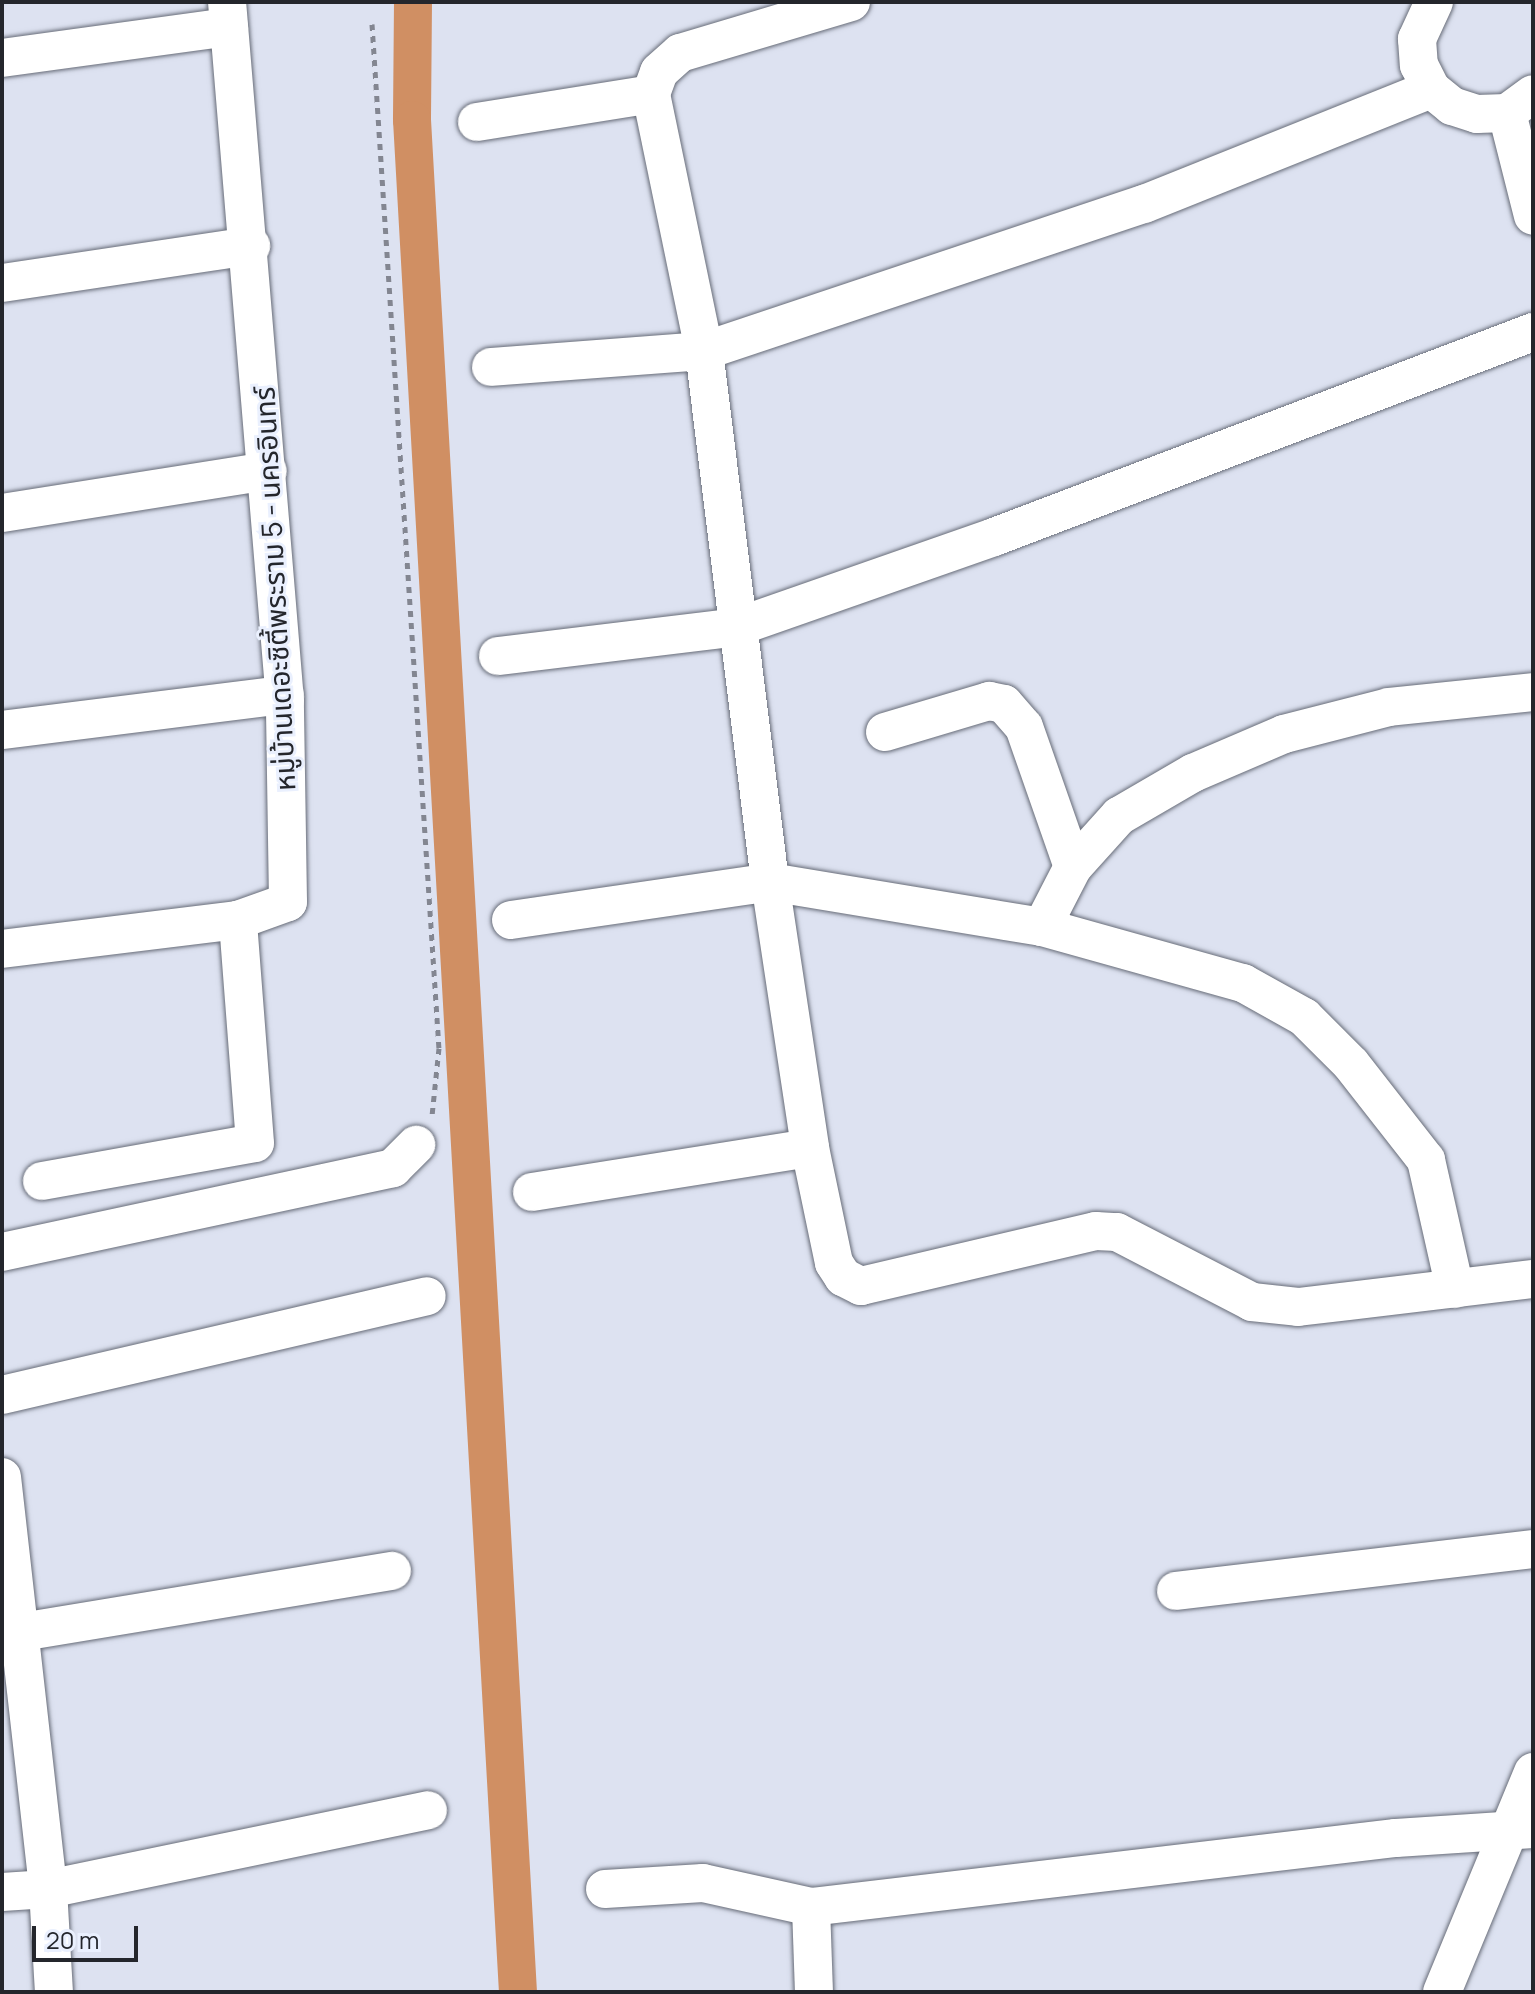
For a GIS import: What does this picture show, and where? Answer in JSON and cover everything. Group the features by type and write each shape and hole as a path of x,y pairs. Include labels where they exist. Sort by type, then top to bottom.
{"street":[{"path":"851,2 680,53 659,72 651,94 704,351 770,882 810,1148 834,1263 843,1277 861,1286 1096,1231 1117,1232 1252,1302 1298,1307 1533,1279"},
{"path":"1434,2 1417,39 1419,65 1431,89 1465,110 1520,103 1533,216"},
{"path":"2,58 228,14"},
{"name":"หมู่บ้านเดอะซิตี้พระราม 5 - นครอินทร์","path":"228,14 251,246 285,695 288,902 238,920"},
{"path":"491,367 704,351 1144,204 1431,89"},
{"path":"477,122 651,94"},
{"path":"2,283 251,246"},
{"path":"498,656 737,627 994,537 1533,332"},
{"path":"2,513 268,471"},
{"path":"1042,927 1073,867 1119,816 1193,773 1284,734 1389,707 1533,692"},
{"path":"2,730 285,695"},
{"path":"885,732 989,701 1004,704 1024,727 1073,867"},
{"path":"511,920 770,882 1042,927 1243,983 1304,1017 1351,1064 1426,1160 1455,1289"},
{"path":"2,949 238,920 255,1143 42,1181"},
{"path":"2,1252 393,1168 416,1145"},
{"path":"532,1192 810,1148"},
{"path":"2,1395 427,1296"},
{"path":"2,1477 22,1632 48,1889 54,1992"},
{"path":"1176,1591 1533,1549"},
{"path":"22,1632 392,1571"},
{"path":"1442,1992 1519,1830 1533,1772"},
{"path":"2,1892 48,1889 428,1810"},
{"path":"605,1889 703,1883 811,1907 1396,1838 1519,1830"},
{"path":"811,1907 814,1992"}],"path":[{"path":"372,24 439,1048 432,1115 416,1145"}],"waterway":[{"path":"413,2 412,120 518,1992"}]}
